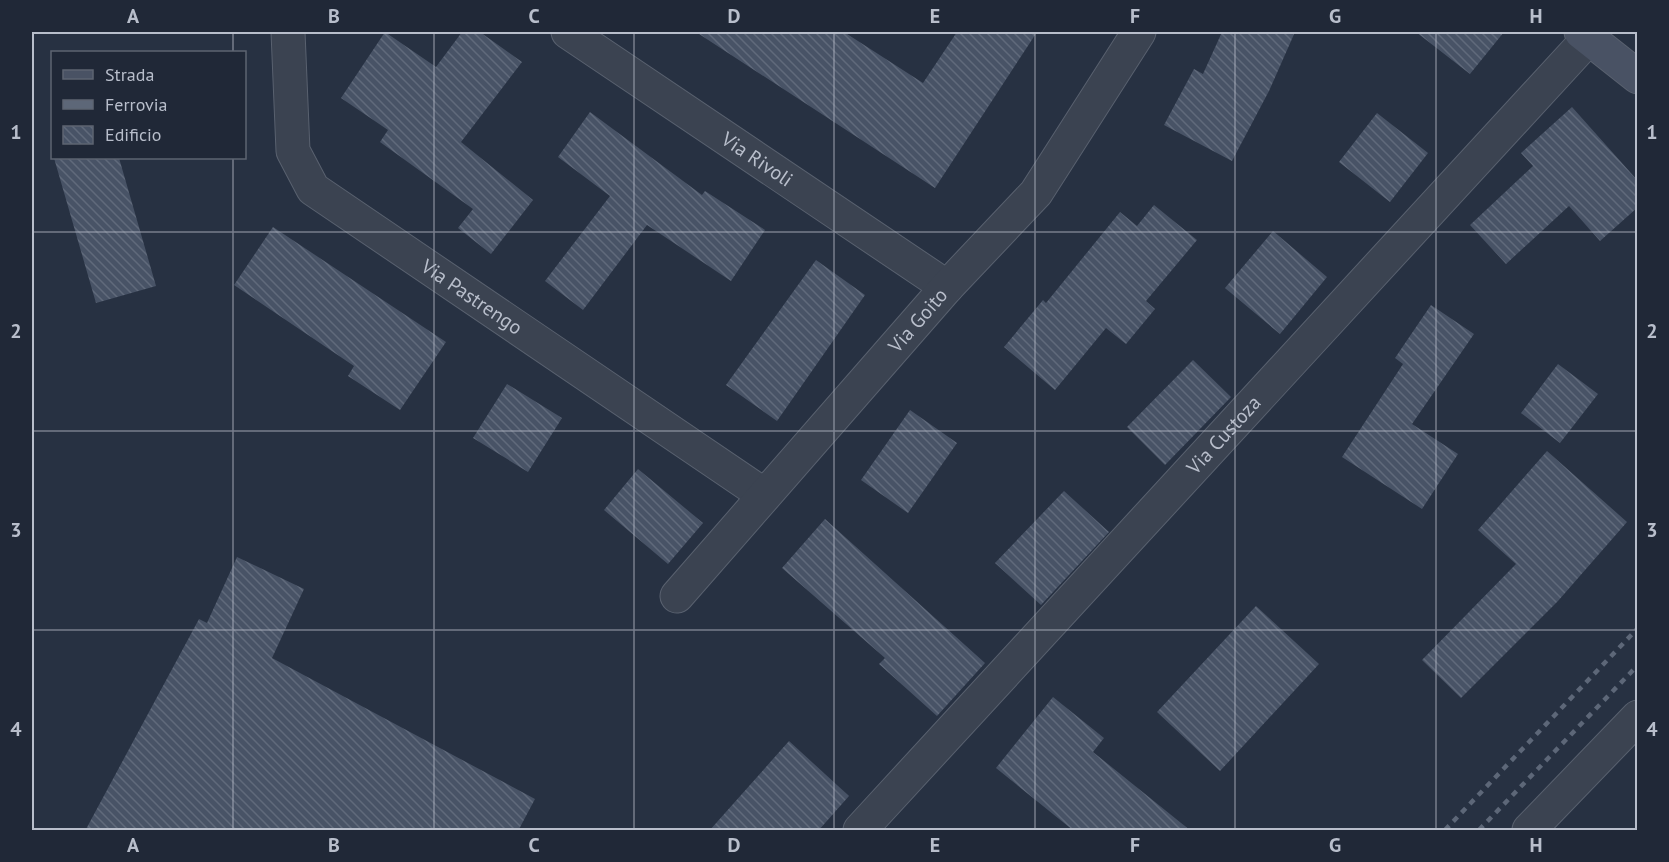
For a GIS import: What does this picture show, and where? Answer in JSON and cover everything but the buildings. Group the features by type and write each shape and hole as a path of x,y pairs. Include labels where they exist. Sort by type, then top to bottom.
{"street":[{"name":"Via Pastrengo","path":"288,32 293,152 313,189 764,495"},
{"name":"Via Rivoli","path":"568,32 947,287"},
{"name":"Via Goito","path":"677,596 947,287 1036,193 1139,32"},
{"path":"1585,35 1638,77"},
{"name":"Via Custoza","path":"860,831 1585,35"},
{"path":"1529,831 1638,717"}],"railway":[{"path":"1445,830 1638,628"},
{"path":"1479,830 1638,665"}]}
